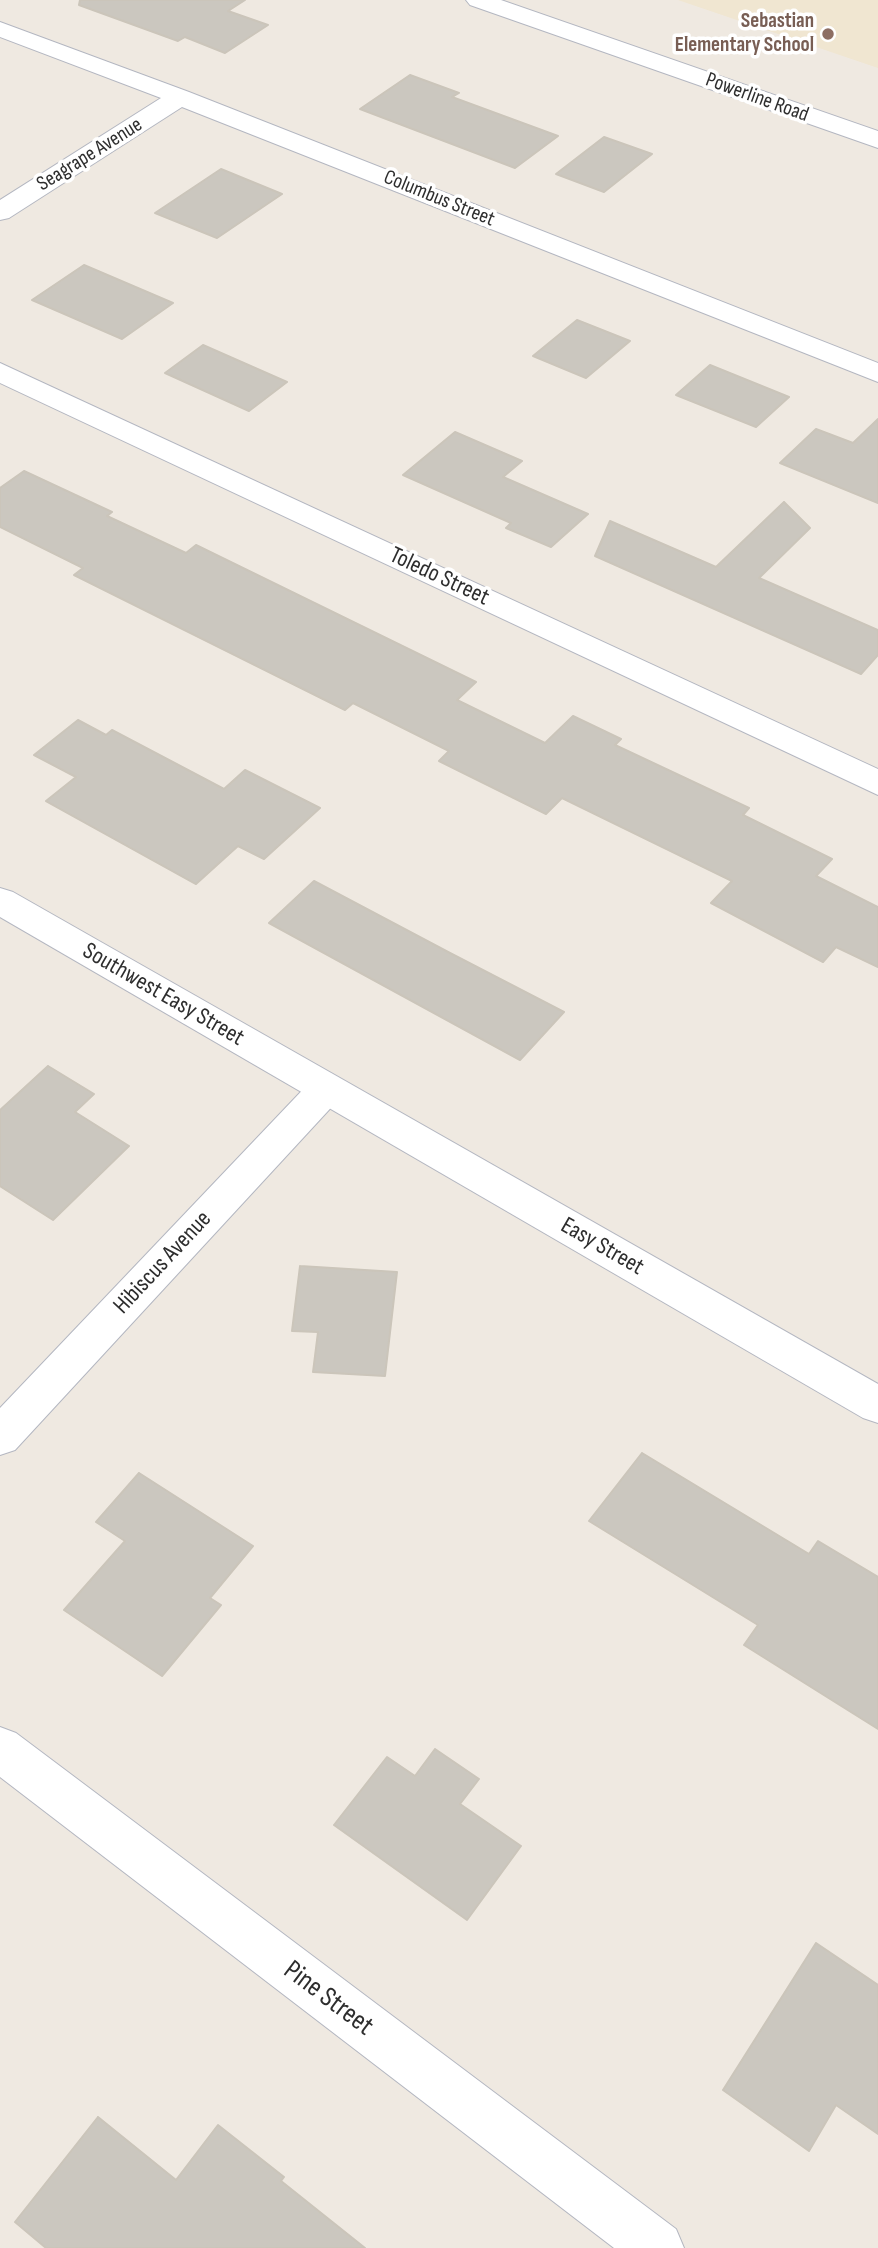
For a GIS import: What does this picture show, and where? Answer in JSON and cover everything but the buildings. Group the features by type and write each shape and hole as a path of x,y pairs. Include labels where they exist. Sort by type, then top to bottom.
{"street":[{"name":"Powerline Road","path":"478,0 878,141"},
{"name":"Columbus Street","path":"0,29 180,97 878,373"},
{"name":"Seagrape Avenue","path":"0,212 180,97"},
{"name":"Toledo Street","path":"0,372 878,783"},
{"name":"Southwest Easy Street","path":"0,901 326,1089"},
{"name":"Easy Street","path":"326,1089 878,1405"},
{"name":"Hibiscus Avenue","path":"0,1437 326,1089"},
{"name":"Pine Street","path":"0,1749 657,2248"}],"shaded area":[{"name":"Sebastian Elementary School","path":"678,0 878,0 878,68"}],"place":[{"name":"Sebastian Elementary School","path":"828,34"}]}
